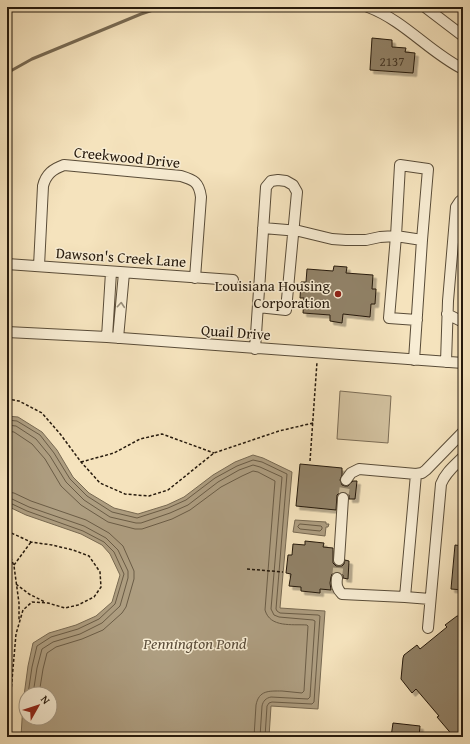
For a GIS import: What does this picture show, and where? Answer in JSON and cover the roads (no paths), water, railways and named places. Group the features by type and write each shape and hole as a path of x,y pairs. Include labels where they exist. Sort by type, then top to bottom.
{"street":[{"path":"368,7 389,16 451,63 463,69"},
{"path":"425,7 463,36"},
{"name":"Creekwood Drive","path":"39,266 44,180 52,170 64,165 181,176 192,180 197,184 201,197 195,278"},
{"path":"414,360 417,320 422,240 428,169 400,165 389,318 417,320"},
{"path":"255,349 266,187 271,182 278,180 286,181 293,186 297,192 286,310 258,307"},
{"path":"446,362 447,314 456,207 460,201 463,201"},
{"path":"263,228 293,230 332,239 366,240 396,236 422,240"},
{"name":"Dawson's Creek Lane","path":"7,264 233,280"},
{"path":"107,338 111,272"},
{"path":"118,338 124,272"},
{"path":"447,314 463,322"},
{"name":"Quail Drive","path":"7,332 118,338 463,363"},
{"path":"346,480 351,473 359,469 416,474 422,472 426,470 463,432"},
{"path":"428,628 441,484 446,475 463,457"},
{"path":"406,597 416,474"},
{"path":"339,560 343,498"},
{"path":"337,578 336,584 338,590 342,594 430,599"}],"water":[{"name":"Pennington Pond","path":"7,416 18,417 42,432 57,450 73,477 89,493 114,508 138,514 167,505 184,497 213,475 235,462 253,455 263,458 292,472 280,608 325,611 318,709 271,706 269,737 21,737 22,726 58,726 58,686 25,686 33,643 49,633 76,625 96,616 112,602 120,575 110,554 102,545 81,534 26,515 7,506"},
{"path":"295,520 326,522 326,524 329,524 328,527 326,527 325,536 293,532"}],"waterway":[{"path":"7,73 32,59 141,14 162,7"}],"tunnel":[{"path":"343,498 346,480"},
{"path":"337,578 339,560"}],"place":[{"name":"Louisiana Housing Corporation","path":"338,294"}]}
